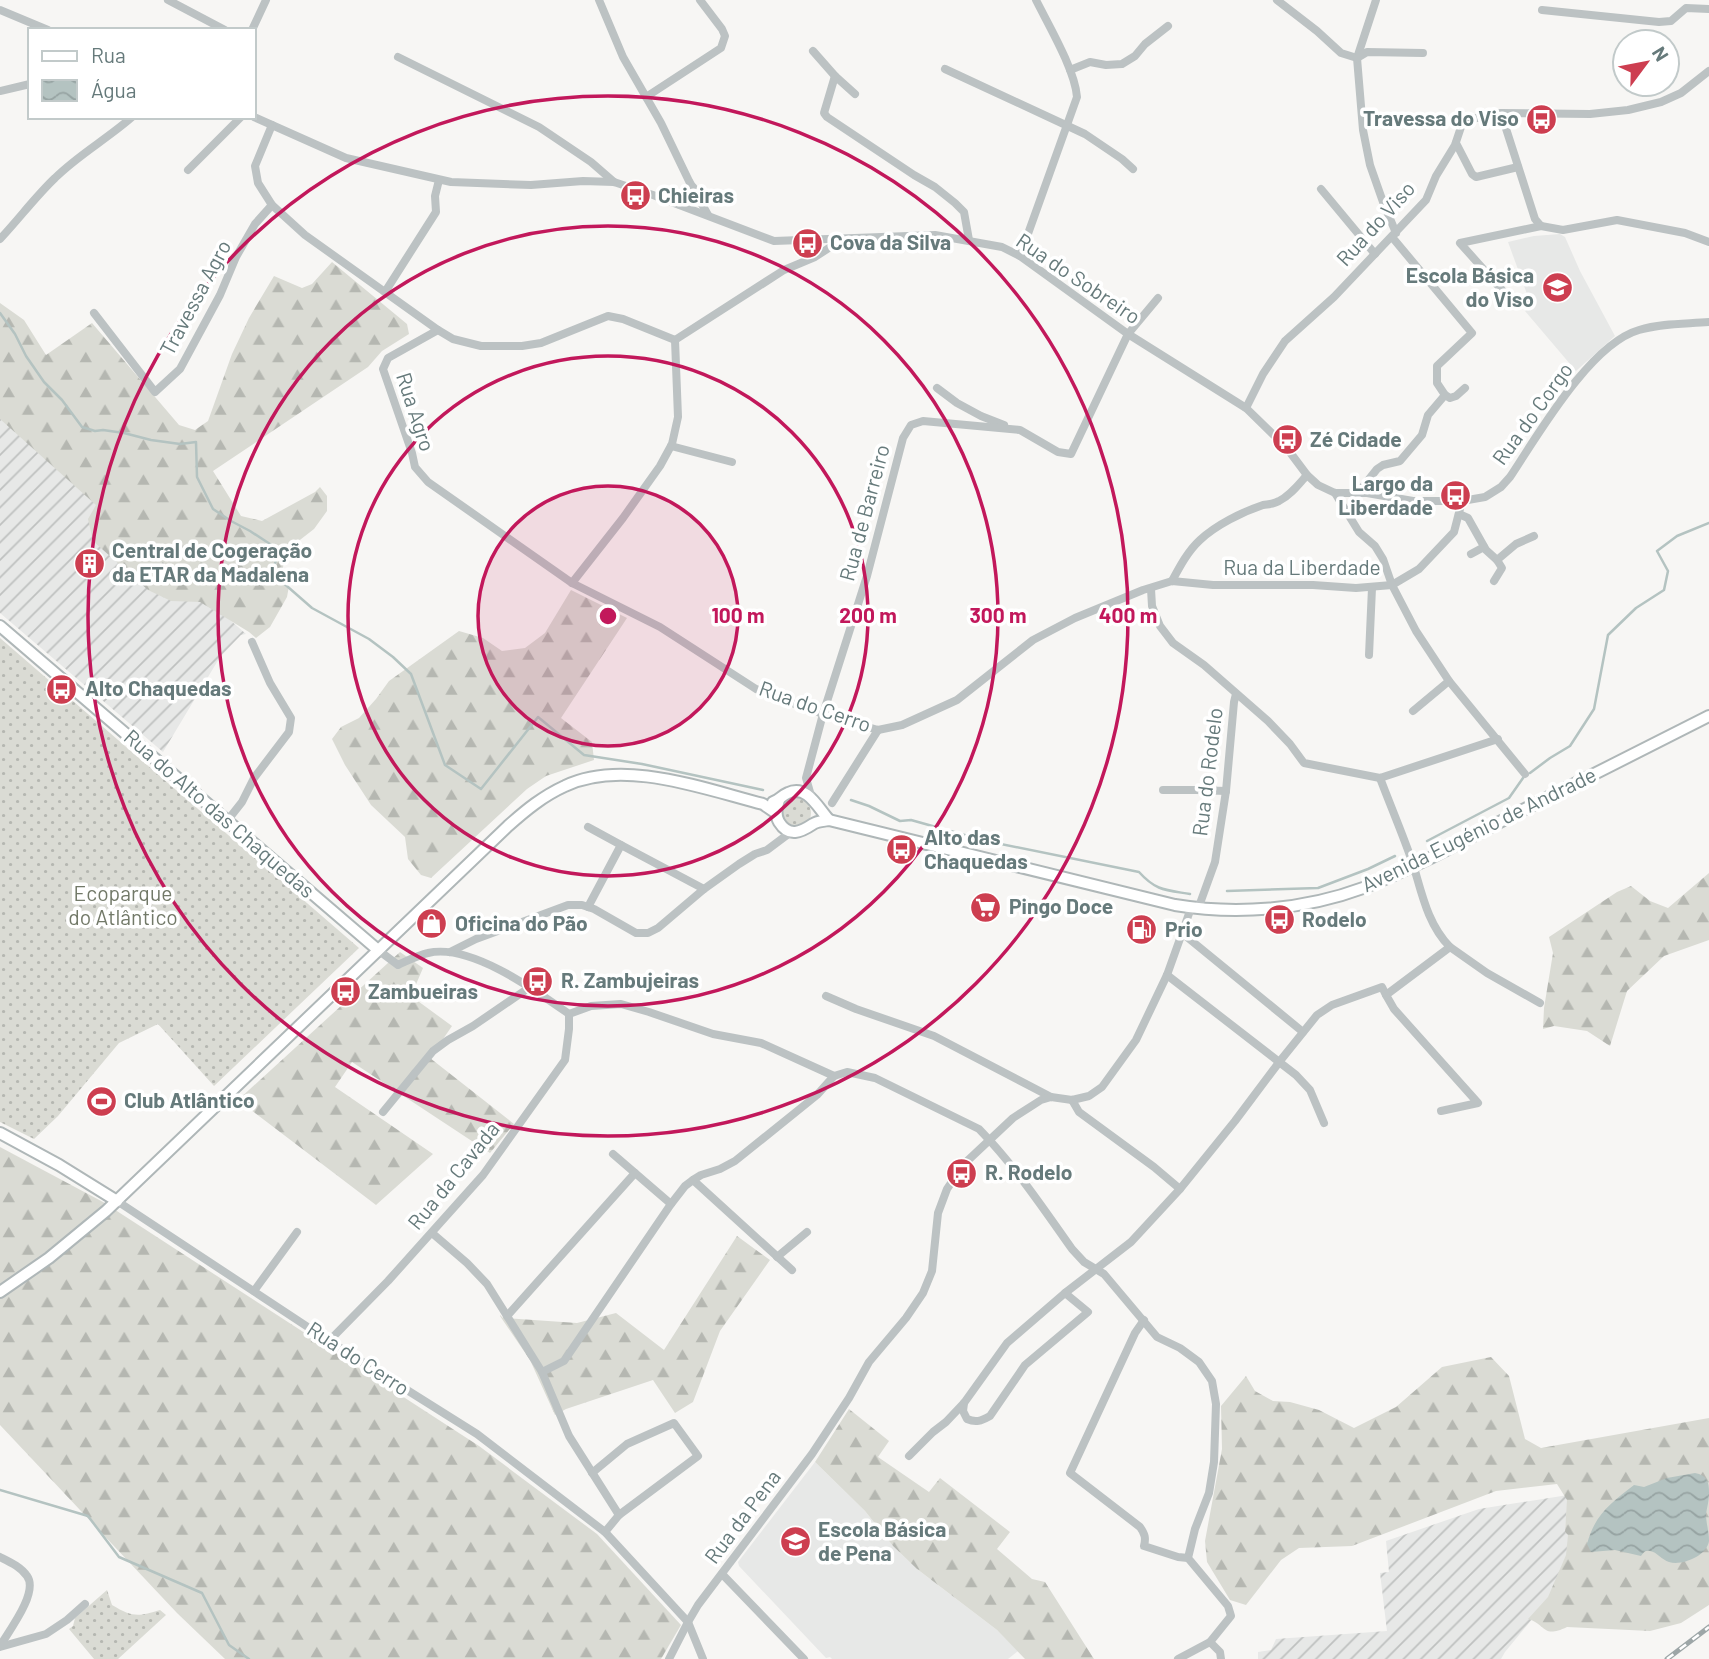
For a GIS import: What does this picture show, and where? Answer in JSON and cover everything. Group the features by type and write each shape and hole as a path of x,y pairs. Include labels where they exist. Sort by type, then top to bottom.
{"main road":[{"name":"Rua do Alto das Chaquedas","path":"0,626 378,950"},
{"name":"Avenida Eugénio de Andrade","path":"791,832 804,831 814,823 829,820 1175,905 1195,908 1274,908 1325,900 1362,888 1413,866 1709,716"},
{"path":"0,1292 76,1238 117,1201 537,801 567,785 596,776 628,774 656,777 763,804 776,813"},
{"path":"763,804 779,800 789,792 802,792 829,820"},
{"path":"779,800 776,813 780,825 791,832"},
{"path":"814,802 817,811 814,823"},
{"name":"Rua do Cerro","path":"0,1133 117,1201"}],"street":[{"path":"168,0 221,28"},
{"path":"253,28 266,0"},
{"path":"598,0 623,57 709,216"},
{"path":"646,97 721,48 725,36 722,29 700,0"},
{"path":"1020,256 1077,97 1070,70 1036,0"},
{"path":"1277,0 1341,53 1357,58 1367,52 1423,53"},
{"path":"1376,0 1357,58 1363,130 1370,165 1394,235 1472,333 1437,366 1437,383 1446,396 1457,396 1465,388"},
{"path":"1542,10 1659,22 1671,21 1686,8 1709,9"},
{"path":"0,9 43,28"},
{"path":"1070,70 1090,62 1122,64 1135,56 1145,44 1168,26"},
{"path":"813,51 835,76 855,93"},
{"path":"398,57 538,127 590,162 614,182"},
{"path":"945,69 1040,111 1084,134 1133,169"},
{"name":"Rua do Viso","path":"1245,408 1285,341 1334,297 1426,200 1436,176 1456,143 1461,127 1467,120 1501,113 1590,114 1628,110 1661,103 1681,93 1709,71"},
{"path":"835,76 824,113 827,117 935,187 955,203 964,212 969,240"},
{"path":"0,91 28,84"},
{"path":"1501,113 1535,219 1541,226"},
{"path":"256,118 346,158 439,180 531,185 583,181 614,182"},
{"path":"0,239 54,178 130,119"},
{"path":"188,170 239,119"},
{"path":"272,125 255,166 258,183 272,205 305,235 453,339 481,346 522,346 541,343 608,316 623,319 675,340"},
{"path":"1456,143 1476,177 1518,167"},
{"path":"385,292 436,212 435,195 439,180"},
{"name":"Rua do Sobreiro","path":"614,182 774,241 935,235 1002,247 1020,256 1128,334 1245,408"},
{"path":"678,204 692,187"},
{"path":"1321,189 1375,254"},
{"name":"Travessa Agro","path":"94,313 155,392 180,369 220,295 242,246 255,223 272,205"},
{"path":"1502,290 1460,243 1541,226 1563,230 1616,220 1685,233 1709,242"},
{"path":"675,340 784,270 815,257 843,239"},
{"path":"1128,334 1158,298"},
{"name":"Rua do Corgo","path":"1335,493 1367,493 1413,500 1462,501 1485,498 1510,477 1570,387 1617,341 1637,330 1661,325 1709,322"},
{"name":"Rua Agro","path":"438,330 388,358 383,369 415,467 428,482 572,583"},
{"name":"Rua de Barreiro","path":"806,778 823,714 867,576 903,438 911,425 923,421 1020,430 1059,452 1071,454 1128,334"},
{"path":"572,583 623,518 671,446 678,417 675,340"},
{"path":"937,388 957,403 1008,429"},
{"path":"1358,493 1377,469 1400,461 1422,435 1428,415 1446,396"},
{"path":"1245,408 1286,447 1307,475 1318,485 1335,493 1359,532 1383,559 1392,585 1416,631 1449,681 1525,774"},
{"path":"671,446 732,462"},
{"path":"1171,581 1199,540 1238,516 1288,496 1307,475"},
{"path":"1462,501 1459,514 1468,518 1484,547 1502,568 1494,581"},
{"name":"Rua da Liberdade","path":"1171,581 1213,585 1372,588 1392,585 1419,569 1438,550 1454,532 1459,514"},
{"path":"1497,561 1516,544 1534,536"},
{"path":"1471,554 1484,547"},
{"name":"Rua do Cerro","path":"572,583 660,627 756,689 823,714 878,730 902,725 957,699 1033,640 1075,618 1171,581"},
{"path":"1369,654 1372,588"},
{"name":"Rua do Rodelo","path":"1072,1100 1089,1096 1102,1087 1136,1040 1215,862 1226,791 1236,694 1167,635 1152,606 1151,589"},
{"path":"227,821 242,802 254,778 289,732 291,718 270,683 252,642"},
{"path":"1413,711 1449,681"},
{"path":"1236,694 1268,721 1304,763 1380,778 1498,739"},
{"path":"832,803 878,730"},
{"path":"789,792 806,778 814,802"},
{"path":"1380,778 1413,866 1425,907 1443,940 1487,973 1540,1003"},
{"path":"1163,790 1226,791"},
{"path":"776,843 780,825"},
{"path":"588,827 704,889"},
{"path":"450,952 476,939 568,905 588,907 636,933 648,933 739,864 767,850 791,832"},
{"path":"588,907 621,845"},
{"path":"1182,933 1303,1032"},
{"path":"1386,995 1451,947"},
{"name":"Rua do Alto das Chaquedas","path":"378,950 398,965 429,953 450,952"},
{"path":"450,952 470,957 504,972 569,1014 591,1006 621,1004 713,1034 761,1043 834,1076"},
{"path":"1167,975 1296,1075 1310,1090 1324,1123"},
{"path":"383,1112 433,1051 530,987"},
{"path":"909,1456 964,1403 1007,1343 1065,1293 1131,1242 1180,1189 1235,1122 1317,1015 1332,1005 1382,987 1394,1009 1478,1103 1441,1111"},
{"path":"826,996 934,1036 1051,1097 1072,1100 1079,1112 1180,1189"},
{"name":"Rua da Cavada","path":"329,1341 388,1281 483,1175 565,1060 569,1014"},
{"path":"542,1371 564,1361 685,1185 735,1161 817,1095 834,1076 847,1072 875,1078 979,1129 1020,1177 1084,1262 1104,1273 1157,1337 1180,1348 1199,1362 1212,1381 1216,1404 1214,1462 1209,1493 1195,1529 1188,1558"},
{"path":"990,1140 1013,1118 1041,1100 1051,1097"},
{"name":"Rua da Pena","path":"668,1659 688,1622 812,1454 869,1362 923,1293 932,1271 938,1213 947,1189 964,1164 990,1140"},
{"path":"613,1154 671,1204"},
{"path":"507,1316 635,1173"},
{"path":"693,1180 792,1270"},
{"name":"Rua do Cerro","path":"117,1201 329,1341 477,1434 605,1532 688,1622"},
{"path":"254,1291 297,1232"},
{"path":"777,1257 807,1232"},
{"path":"432,1233 467,1263 486,1284 542,1371 569,1436 619,1515"},
{"path":"964,1403 962,1411 967,1419 975,1422 990,1416 1025,1365 1088,1312 1065,1293"},
{"path":"1144,1321 1135,1333 1070,1473 1140,1527 1145,1533 1144,1546 1178,1558 1188,1558"},
{"path":"592,1473 627,1444 674,1423 698,1456 619,1515 605,1532"},
{"path":"0,1557 29,1577 30,1588 26,1602 0,1647"},
{"path":"1178,1659 1210,1642 1231,1616 1228,1606 1188,1558"},
{"path":"722,1574 804,1659"},
{"path":"0,1647 46,1634 85,1604"},
{"path":"688,1622 703,1659"},
{"path":"1210,1642 1220,1652 1221,1659"}],"shaded area":[{"name":"Escola Básica do Viso","path":"1560,234 1565,237 1615,336 1576,371 1525,311 1531,305 1508,242"},
{"path":"0,416 246,634 241,635 220,657 163,752 0,613"},
{"path":"815,1462 865,1511 893,1546 917,1569 997,1630 1018,1651 1008,1659 826,1658 738,1562"},
{"path":"1568,1495 1565,1532 1570,1537 1566,1578 1501,1659 1258,1659 1258,1652 1271,1650 1276,1639 1387,1631 1380,1573 1389,1572 1386,1541 1479,1509"}],"green space":[{"path":"332,262 407,324 409,334 382,351 368,367 213,471 241,516 262,521 320,487 327,496 327,511 314,529 287,550 280,580 289,586 287,597 270,627 256,638 200,602 171,601 148,590 93,541 88,519 96,505 0,419 0,303 24,320 46,355 92,323 179,425 195,430 208,421 232,354 274,276 302,288 312,284"},
{"path":"571,590 627,618 561,718 592,742 594,760 546,776 527,789 431,878 421,875 408,859 405,837 371,805 332,739 341,727 359,718 389,681 459,631 483,638 502,651 525,648 545,633"},
{"name":"Ecoparque do Atlântico","path":"0,638 359,948 214,1086 158,1024 119,1043 58,1116 34,1139 0,1122"},
{"path":"796,798 806,803 811,813 806,823 796,828 786,823 781,813 786,803"},
{"path":"1709,873 1709,940 1664,956 1627,991 1610,1046 1587,1031 1554,1026 1543,1029 1553,953 1549,937 1617,892 1631,886 1650,901 1668,908"},
{"path":"400,952 423,968 411,996 452,1026 430,1058 514,1124 490,1153 352,1062 335,1087 433,1154 376,1205 238,1100"},
{"path":"0,1147 103,1202 479,1446 597,1534 681,1625 661,1659 225,1659 177,1613 0,1425"},
{"path":"737,1236 770,1260 720,1331 693,1402 675,1413 653,1380 555,1415 530,1360 500,1315 503,1318 577,1323 616,1313 664,1350"},
{"path":"1491,1357 1509,1376 1525,1439 1541,1448 1709,1418 1709,1605 1681,1623 1650,1631 1567,1627 1553,1632 1528,1619 1548,1597 1566,1555 1567,1500 1557,1484 1496,1491 1352,1546 1299,1548 1281,1560 1246,1605 1230,1600 1207,1562 1205,1541 1222,1449 1221,1406 1246,1376 1255,1391 1273,1401 1290,1402 1319,1410 1354,1428 1396,1407 1442,1367"},
{"path":"849,1409 889,1441 878,1457 929,1492 940,1478 1010,1532 997,1549 1032,1579 1045,1582 1094,1659 1025,1659 997,1630 917,1569 893,1546 865,1511 815,1462"},
{"path":"107,1590 112,1605 125,1612 140,1615 160,1610 166,1615 118,1659 94,1659 69,1629 75,1618"}],"water":[{"path":"1695,1473 1705,1477 1709,1489 1706,1514 1709,1541 1699,1555 1674,1563 1648,1551 1641,1556 1615,1550 1591,1552 1587,1544 1599,1517 1634,1485 1644,1487 1667,1478"}],"waterway":[{"path":"0,313 44,382 62,400 82,427 180,444 196,442 197,477 213,509 279,552 273,569 280,580 312,608 369,639 411,674 445,765 481,789 538,717 584,755 642,764 763,790"},
{"path":"1530,773 1570,746 1594,709 1608,635 1636,608 1664,590 1668,571 1657,551 1677,536 1709,523"},
{"path":"1427,841 1509,798 1523,778"},
{"path":"851,800 900,821 911,820 986,841 1139,872 1156,886 1190,894"},
{"path":"1227,891 1318,888 1395,856"},
{"path":"0,1490 88,1516 119,1557 202,1593 229,1645 249,1659"}],"railway":[{"path":"1667,1659 1709,1627"}],"place":[{"name":"Travessa do Viso","path":"1542,119"},
{"name":"Chieiras","path":"635,196"},
{"name":"Cova da Silva","path":"807,243"},
{"name":"Escola Básica do Viso","path":"1557,288"},
{"name":"Zé Cidade","path":"1287,440"},
{"name":"Largo da Liberdade","path":"1456,496"},
{"name":"Central de Cogeração da ETAR da Madalena","path":"89,563"},
{"name":"Alto Chaquedas","path":"62,689"},
{"name":"Alto das Chaquedas","path":"901,850"},
{"name":"Pingo Doce","path":"986,907"},
{"name":"Rodelo","path":"1279,920"},
{"name":"Oficina do Pão","path":"432,924"},
{"name":"Prio","path":"1142,930"},
{"name":"R. Zambujeiras","path":"538,981"},
{"name":"Zambueiras","path":"345,992"},
{"name":"Club Atlântico","path":"101,1101"},
{"name":"R. Rodelo","path":"962,1173"},
{"name":"Escola Básica de Pena","path":"795,1542"}]}
